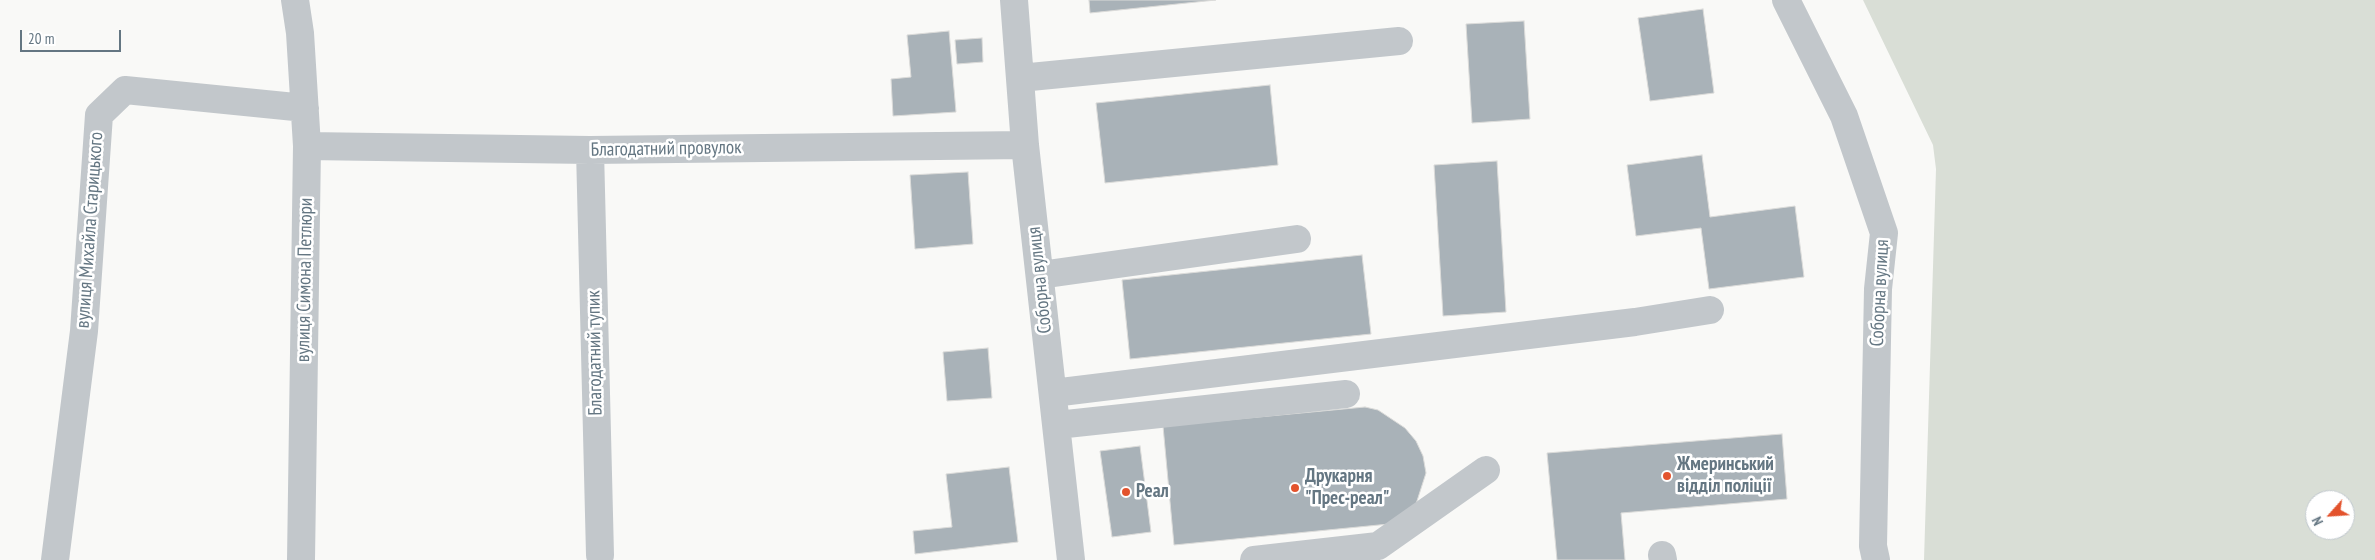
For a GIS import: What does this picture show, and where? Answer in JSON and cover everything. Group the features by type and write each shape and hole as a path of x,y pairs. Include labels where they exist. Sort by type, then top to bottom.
{"street":[{"name":"вулиця Симона Петлюри","path":"295,0 300,32 307,146 301,560"},
{"name":"Соборна вулиця","path":"1014,0 1025,145 1072,560"},
{"name":"Соборна вулиця","path":"1786,0 1844,116 1884,233 1878,289 1874,553"},
{"path":"1020,78 1399,41"},
{"name":"вулиця Михайла Старицького","path":"55,560 84,331 98,115 125,90 305,108"},
{"name":"Благодатний провулок","path":"307,146 590,150 1025,145"},
{"name":"Благодатний тупик","path":"590,150 600,555"},
{"path":"1040,275 1297,238"},
{"path":"1053,393 1635,322 1710,310"},
{"path":"1057,425 1346,394"},
{"path":"1254,560 1378,546 1486,470"}],"shaded area":[{"path":"1863,0 2375,0 2375,560 1924,560 1936,169 1933,145"}],"building":[{"path":"1089,0 1216,0 1090,13"},
{"path":"1703,9 1714,93 1650,101 1638,18"},
{"path":"1524,21 1530,119 1472,123 1466,24"},
{"path":"949,31 956,112 893,116 891,79 911,77 907,35"},
{"path":"982,38 983,62 957,64 955,40"},
{"path":"1270,85 1278,165 1105,183 1096,103"},
{"path":"1702,155 1710,217 1795,206 1804,277 1709,289 1701,228 1636,236 1627,165"},
{"path":"1497,161 1506,312 1443,316 1434,165"},
{"path":"968,172 973,244 915,249 910,175"},
{"path":"1362,255 1371,334 1130,359 1122,280"},
{"path":"988,348 992,398 947,401 943,352"},
{"name":"Друкарня \"Прес-реал\"","path":"1365,407 1378,410 1405,428 1416,441 1423,456 1426,473 1416,504 1389,524 1174,545 1163,426"},
{"name":"Жмеринський відділ поліції","path":"1782,434 1787,499 1621,513 1625,560 1557,560 1547,453"},
{"name":"Реал","path":"1140,446 1151,532 1112,537 1100,451"},
{"path":"1009,467 1018,542 915,554 913,531 952,527 946,474"}],"place":[{"name":"Жмеринський відділ поліції","path":"1667,476"},
{"name":"Друкарня \"Прес-реал\"","path":"1295,488"},
{"name":"Реал","path":"1126,492"}]}
